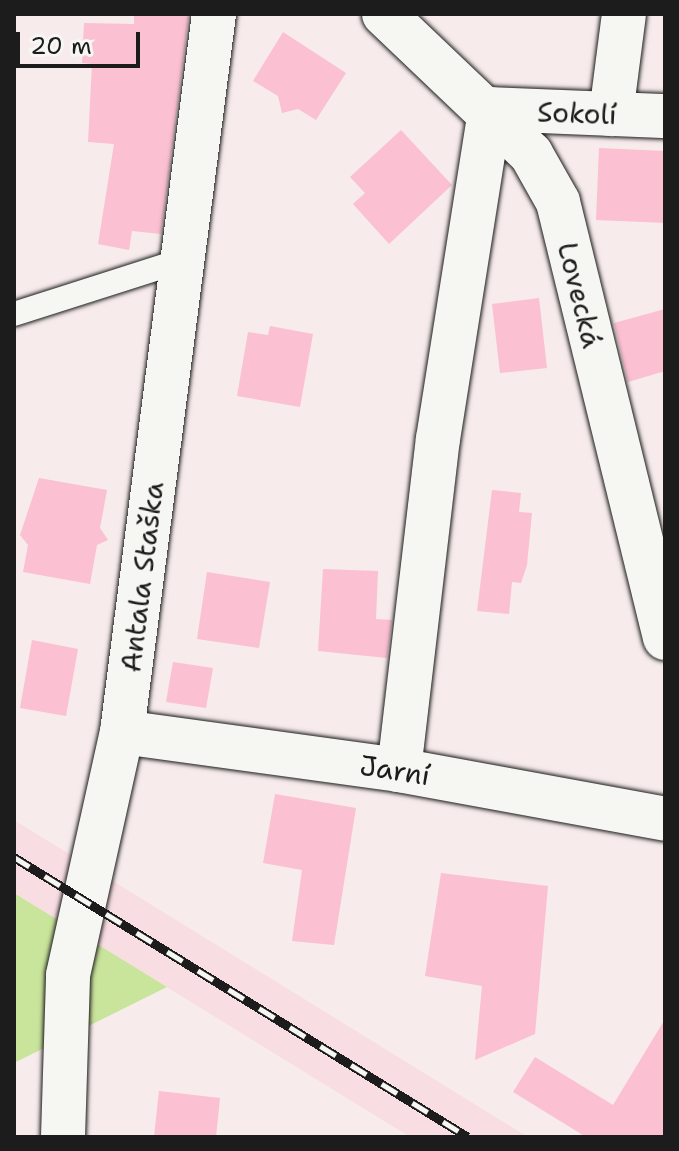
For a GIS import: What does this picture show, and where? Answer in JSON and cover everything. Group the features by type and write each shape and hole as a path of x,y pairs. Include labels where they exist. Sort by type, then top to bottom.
{"street":[{"name":"Antala Staška","path":"58,1126 68,975 122,732 214,14"},
{"name":"Lovecká","path":"384,14 490,109 531,154 558,202 665,638"},
{"path":"611,114 624,14"},
{"name":"Sokolí","path":"490,109 665,116"},
{"path":"399,770 438,439 490,109"},
{"name":"Jarní","path":"122,732 399,770 665,819"}],"lane":[{"path":"14,314 183,260"}],"shaded area":[{"path":"14,820 528,1137 410,1137 14,893"}],"green space":[{"path":"14,893 66,925 167,987 14,1063"}],"building":[{"path":"134,14 189,14 161,234 132,231 129,250 98,244 114,144 88,142 92,64 82,63 84,23 134,24"},
{"path":"283,32 346,73 316,120 298,109 282,113 278,96 253,81"},
{"path":"401,130 452,185 389,244 353,204 365,193 350,177"},
{"path":"599,148 665,151 665,223 596,220"},
{"path":"539,298 547,368 500,373 492,304"},
{"path":"665,309 665,371 628,382 614,323"},
{"path":"270,326 313,334 300,407 237,396 248,332 268,335"},
{"path":"39,478 107,490 100,528 108,540 97,545 90,584 23,572 28,545 20,535"},
{"path":"492,490 521,493 519,512 532,513 527,565 521,583 512,582 509,614 477,611"},
{"path":"323,569 378,571 376,619 392,620 387,658 318,651"},
{"path":"207,572 270,582 259,648 197,639"},
{"path":"32,640 78,649 66,716 20,708"},
{"path":"173,662 213,668 206,708 166,702"},
{"path":"275,794 356,808 334,945 292,941 302,870 263,863"},
{"path":"441,873 548,886 535,1034 475,1060 482,986 425,976"},
{"path":"665,1019 665,1137 586,1137 513,1092 535,1057 613,1105"},
{"path":"159,1091 220,1098 216,1137 154,1137"}],"railway":[{"path":"14,857 468,1137"}]}
